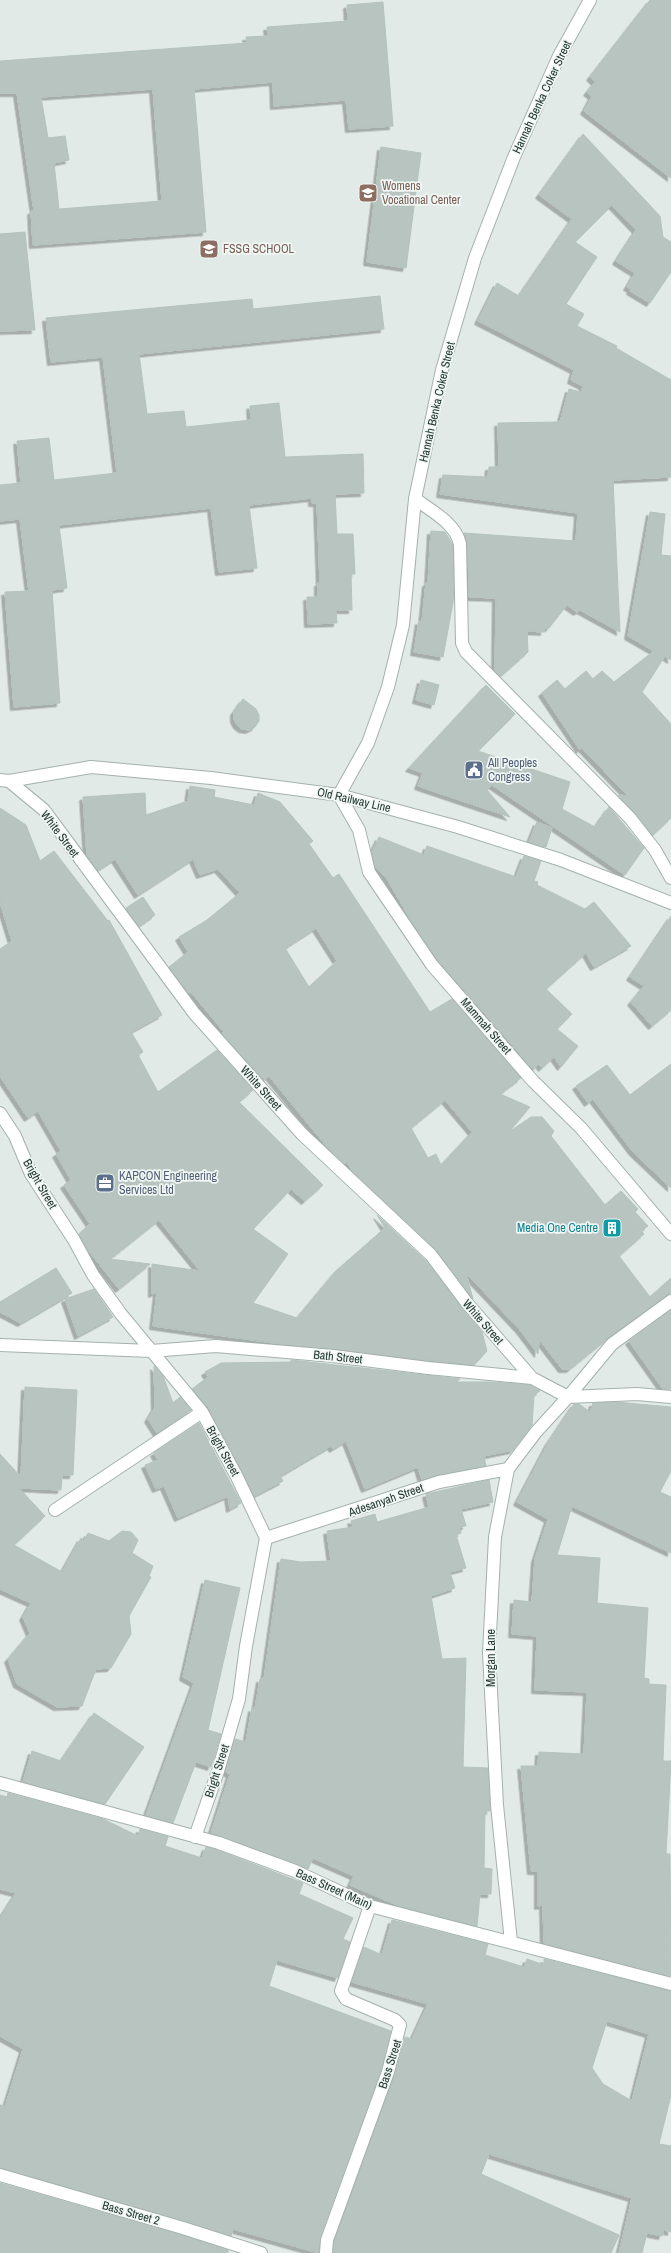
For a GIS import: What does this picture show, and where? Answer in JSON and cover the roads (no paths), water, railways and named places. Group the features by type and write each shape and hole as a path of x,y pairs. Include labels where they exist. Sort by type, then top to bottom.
{"street":[{"name":"Hannah Benka Coker Street","path":"339,794 368,743 388,687 403,625 415,499 442,370 475,258 520,143 559,56 590,0"},
{"path":"415,499 438,515 458,534 460,544 462,643 466,652 630,818 655,850 671,878"},
{"name":"Old Railway Line","path":"4,781 91,767 211,778 339,794 458,826 561,860 671,903"},
{"name":"White Street","path":"4,781 44,810 194,1013 302,1134 431,1255 467,1304 532,1378"},
{"name":"Mammah Street","path":"339,794 359,830 369,872 432,965 533,1081 581,1128 671,1234"},
{"name":"Bright Street","path":"0,1113 14,1136 31,1174 74,1240 93,1276 151,1351 202,1412 237,1477 266,1538 246,1646 239,1699 218,1771 195,1837"},
{"path":"568,1397 612,1344 671,1302"},
{"name":"Bath Street","path":"0,1345 151,1351 216,1346 333,1356 428,1368 532,1378 568,1397"},
{"path":"568,1397 637,1394 671,1397"},
{"name":"Morgan Lane","path":"511,1942 496,1805 489,1653 495,1537 508,1469 536,1432 568,1397"},
{"path":"56,1510 202,1412"},
{"name":"Adesanyah Street","path":"266,1538 439,1482 508,1469"},
{"name":"Bass Street (Main)","path":"0,1783 219,1843 295,1871 370,1906 671,1984"},
{"name":"Bass Street","path":"326,2253 327,2240 388,2072 400,2032 400,2025 396,2020 346,1999 341,1991 370,1906"},
{"name":"Bass Street 2","path":"0,2175 183,2228 261,2253"}],"place":[{"name":"Womens Vocational Center","path":"368,193"},
{"name":"FSSG SCHOOL","path":"209,249"},
{"name":"All Peoples Congress","path":"474,770"},
{"name":"KAPCON Engineering Services Ltd","path":"105,1183"},
{"name":"Media One Centre","path":"612,1228"}]}
